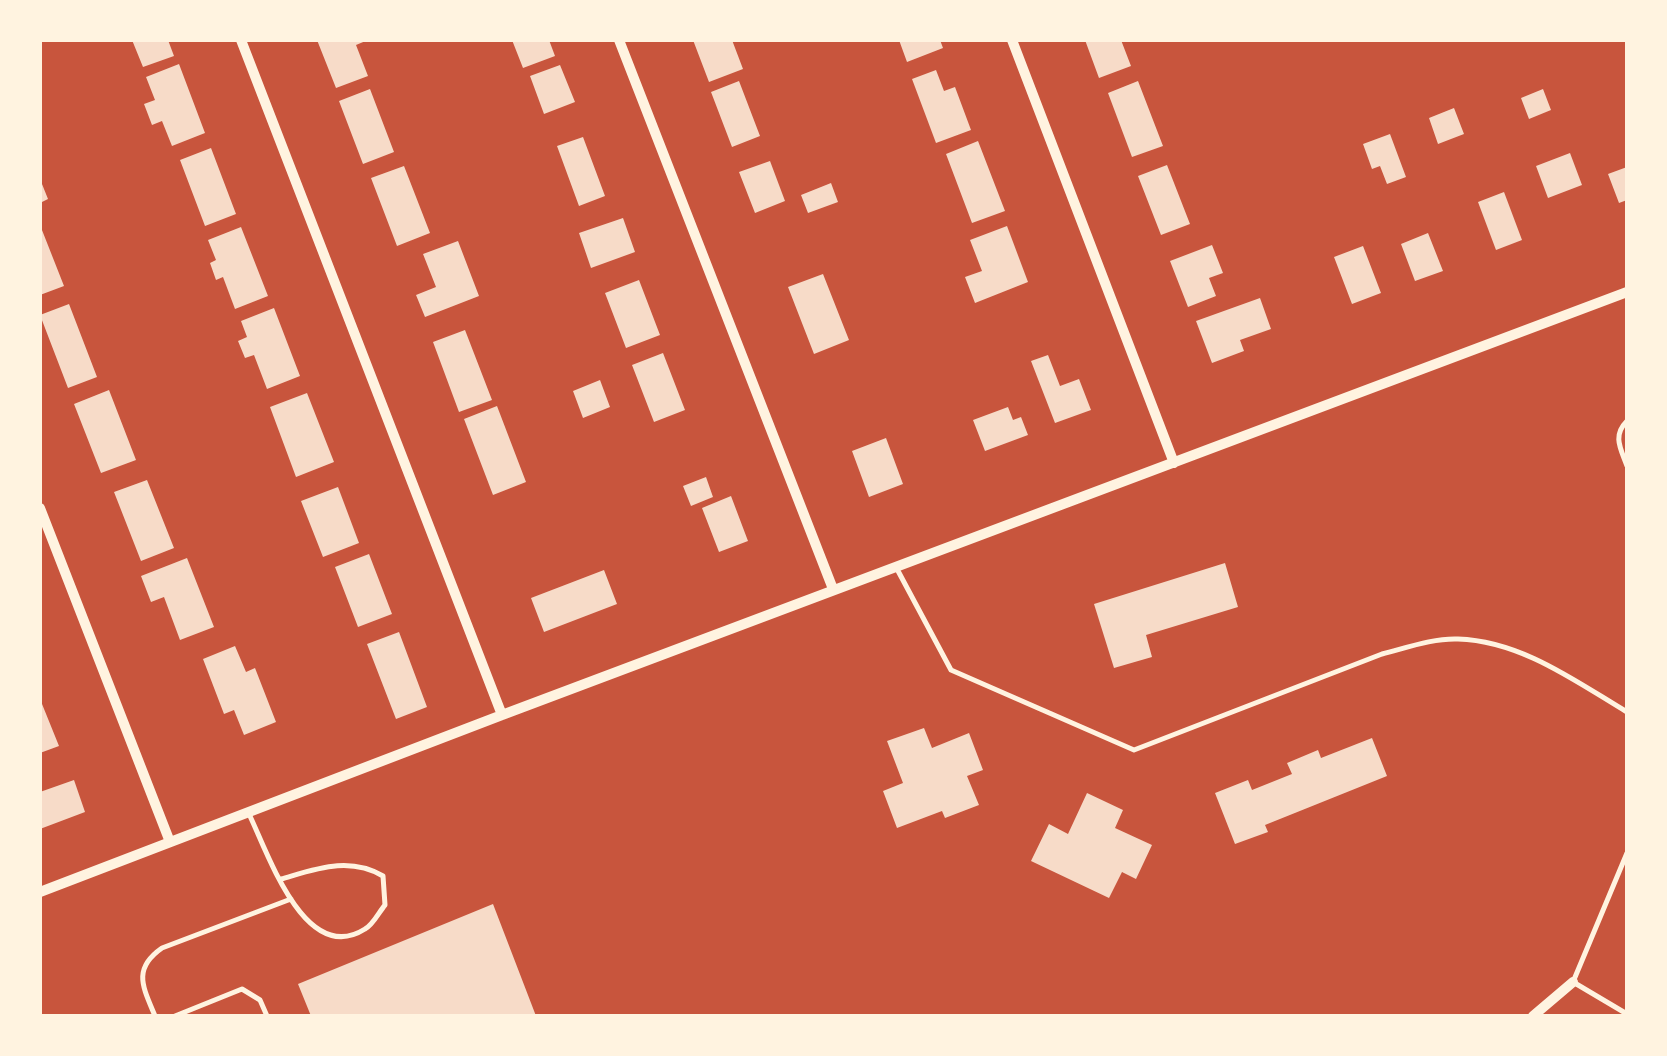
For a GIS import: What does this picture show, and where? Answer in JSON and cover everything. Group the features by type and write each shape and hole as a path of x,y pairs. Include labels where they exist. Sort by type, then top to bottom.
{"street":[{"path":"241,40 502,714"},
{"path":"620,40 833,590"},
{"path":"1012,40 1174,463"},
{"path":"40,892 502,714 1627,292"},
{"path":"40,508 170,842"},
{"path":"1534,1016 1572,982"}],"lane":[{"path":"1627,421 1618,431 1618,438 1627,466"},
{"path":"896,566 951,670 1134,750 1382,654 1458,638 1524,652 1627,712"},
{"path":"247,812 298,913 318,932 340,937 366,929 385,906 383,876 369,868 348,864 323,867 281,879"},
{"path":"1627,853 1572,982 1627,1014"},
{"path":"156,1016 144,989 142,976 147,959 162,948 291,899"},
{"path":"175,1016 242,988 260,1000 266,1016"}],"building":[{"path":"132,40 168,40 174,56 143,67"},
{"path":"317,40 368,40 356,45 368,76 336,88"},
{"path":"512,40 549,40 555,56 523,68"},
{"path":"693,40 732,40 743,69 709,82"},
{"path":"899,40 940,40 943,48 907,62"},
{"path":"1085,40 1121,40 1131,66 1099,78"},
{"path":"179,64 205,133 172,146 162,121 152,125 144,104 155,100 146,77"},
{"path":"560,65 575,102 544,114 530,76"},
{"path":"936,70 944,91 955,87 971,130 936,143 912,79"},
{"path":"739,81 760,136 732,147 711,92"},
{"path":"1138,81 1163,146 1132,157 1108,93"},
{"path":"370,89 394,152 363,164 339,101"},
{"path":"1543,89 1551,110 1529,119 1521,98"},
{"path":"1454,108 1464,134 1438,144 1429,118"},
{"path":"1390,134 1406,177 1387,184 1380,166 1372,169 1363,144"},
{"path":"583,137 605,196 579,206 557,146"},
{"path":"978,141 1005,211 972,223 946,154"},
{"path":"211,148 236,214 205,226 180,160"},
{"path":"1570,153 1582,185 1548,198 1536,166"},
{"path":"770,161 785,201 755,213 739,172"},
{"path":"1167,165 1190,224 1161,235 1138,176"},
{"path":"404,166 430,233 397,246 371,178"},
{"path":"1627,167 1627,200 1619,203 1608,174"},
{"path":"40,179 48,199 40,203"},
{"path":"831,183 838,202 808,213 801,195"},
{"path":"1504,192 1522,240 1496,250 1478,202"},
{"path":"623,218 635,252 591,268 579,233"},
{"path":"40,225 64,286 40,295"},
{"path":"1007,226 1028,282 975,303 965,277 982,271 970,240"},
{"path":"241,227 268,296 235,309 223,277 216,280 210,263 216,260 208,240"},
{"path":"1428,233 1443,271 1415,281 1401,244"},
{"path":"458,241 479,296 425,317 416,295 436,287 423,254"},
{"path":"1212,245 1223,273 1209,278 1216,296 1188,307 1170,261"},
{"path":"1363,246 1381,293 1352,304 1334,257"},
{"path":"823,274 849,340 814,354 788,287"},
{"path":"639,280 660,335 626,348 605,293"},
{"path":"1260,298 1271,329 1240,340 1244,351 1212,363 1196,321"},
{"path":"69,304 97,377 68,388 40,315"},
{"path":"274,308 300,376 267,389 254,355 245,358 238,341 247,337 241,321"},
{"path":"465,330 492,400 459,412 433,342"},
{"path":"663,353 685,410 654,422 632,365"},
{"path":"1048,355 1060,386 1079,379 1091,410 1055,423 1031,361"},
{"path":"600,380 610,407 583,418 573,391"},
{"path":"109,390 136,460 101,473 74,404"},
{"path":"307,393 334,462 296,477 270,407"},
{"path":"497,406 526,482 493,495 464,419"},
{"path":"1008,407 1013,420 1021,417 1028,435 985,451 973,420"},
{"path":"886,438 903,484 869,497 852,451"},
{"path":"706,477 713,497 691,506 683,486"},
{"path":"147,480 174,548 141,561 114,492"},
{"path":"338,487 359,543 323,557 301,501"},
{"path":"731,496 748,541 719,552 702,508"},
{"path":"369,554 392,614 358,627 335,567"},
{"path":"187,558 214,627 180,640 164,597 151,602 141,576"},
{"path":"1225,563 1238,607 1146,635 1152,657 1114,668 1094,604"},
{"path":"604,570 617,604 544,632 531,598"},
{"path":"399,632 427,707 396,719 367,644"},
{"path":"235,646 246,672 255,668 276,722 244,735 234,710 224,714 203,659"},
{"path":"40,699 59,746 40,753"},
{"path":"924,728 932,748 969,733 983,770 967,776 979,805 945,818 942,811 897,828 883,791 903,783 887,741"},
{"path":"1372,738 1387,776 1265,825 1268,832 1235,844 1215,793 1248,780 1252,790 1292,774 1287,763 1318,750 1321,758"},
{"path":"74,780 85,812 40,829 40,792"},
{"path":"1087,793 1123,810 1115,828 1152,845 1136,879 1122,872 1109,898 1031,861 1049,824 1068,834"},
{"path":"493,904 536,1016 311,1016 298,984"}]}
